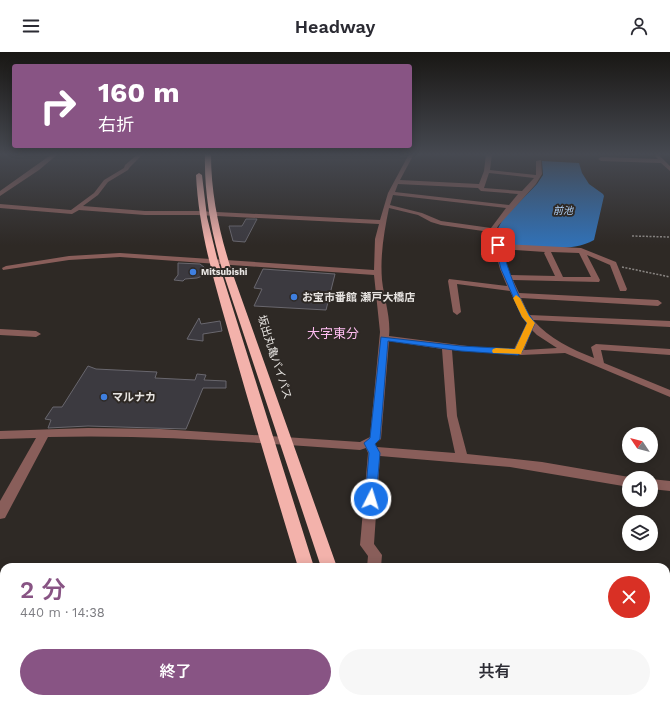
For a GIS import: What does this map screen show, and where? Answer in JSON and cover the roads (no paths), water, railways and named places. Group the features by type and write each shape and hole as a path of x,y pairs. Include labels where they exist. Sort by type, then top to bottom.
{"highway":[{"name":"坂出丸亀バイパス","path":"200,184 200,191 207,213 327,563"},
{"name":"坂出丸亀バイパス","path":"207,184 207,213 213,262 305,563"}],"street":[{"path":"0,194 14,184"},
{"path":"0,206 72,212 96,194 103,184"},
{"path":"371,447 375,439 384,338 384,316 378,273 377,251 382,222 395,184"},
{"path":"447,184 481,186 481,189 522,193"},
{"path":"493,230 522,193 533,184"},
{"path":"391,193 510,207"},
{"path":"387,206 420,214 441,223 493,230"},
{"path":"78,208 145,213 207,213 382,222"},
{"path":"493,230 514,292 528,320 540,332 566,350 670,394"},
{"path":"498,246 511,248 581,250 595,254 613,264 623,289"},
{"path":"508,277 596,280 581,250"},
{"path":"548,253 560,279"},
{"path":"6,268 69,258 138,256 378,273"},
{"path":"457,312 452,281 514,292 658,303"},
{"path":"528,320 584,320 670,324"},
{"path":"518,352 528,320"},
{"path":"584,320 589,329"},
{"path":"0,332 36,334"},
{"path":"384,338 447,346 518,352 542,353 566,350"},
{"path":"447,346 452,416 462,458"},
{"path":"600,364 596,347 670,352"},
{"path":"0,435 88,432 160,433 360,446 528,464 622,481"},
{"path":"0,514 44,434"},
{"path":"371,447 374,453 367,545 375,555 374,563"},
{"path":"658,485 670,486"}],"water":[{"name":"前池","path":"537,184 590,184 604,196 594,240 573,247 538,248 503,245 496,232 503,219"}],"place":[{"name":"Mitsubishi","path":"193,272"},
{"name":"お宝市番館 瀬戸大橋店","path":"294,297"},
{"name":"マルナカ","path":"104,397"}],"district":[{"name":"大字東分","path":"333,333"}]}
